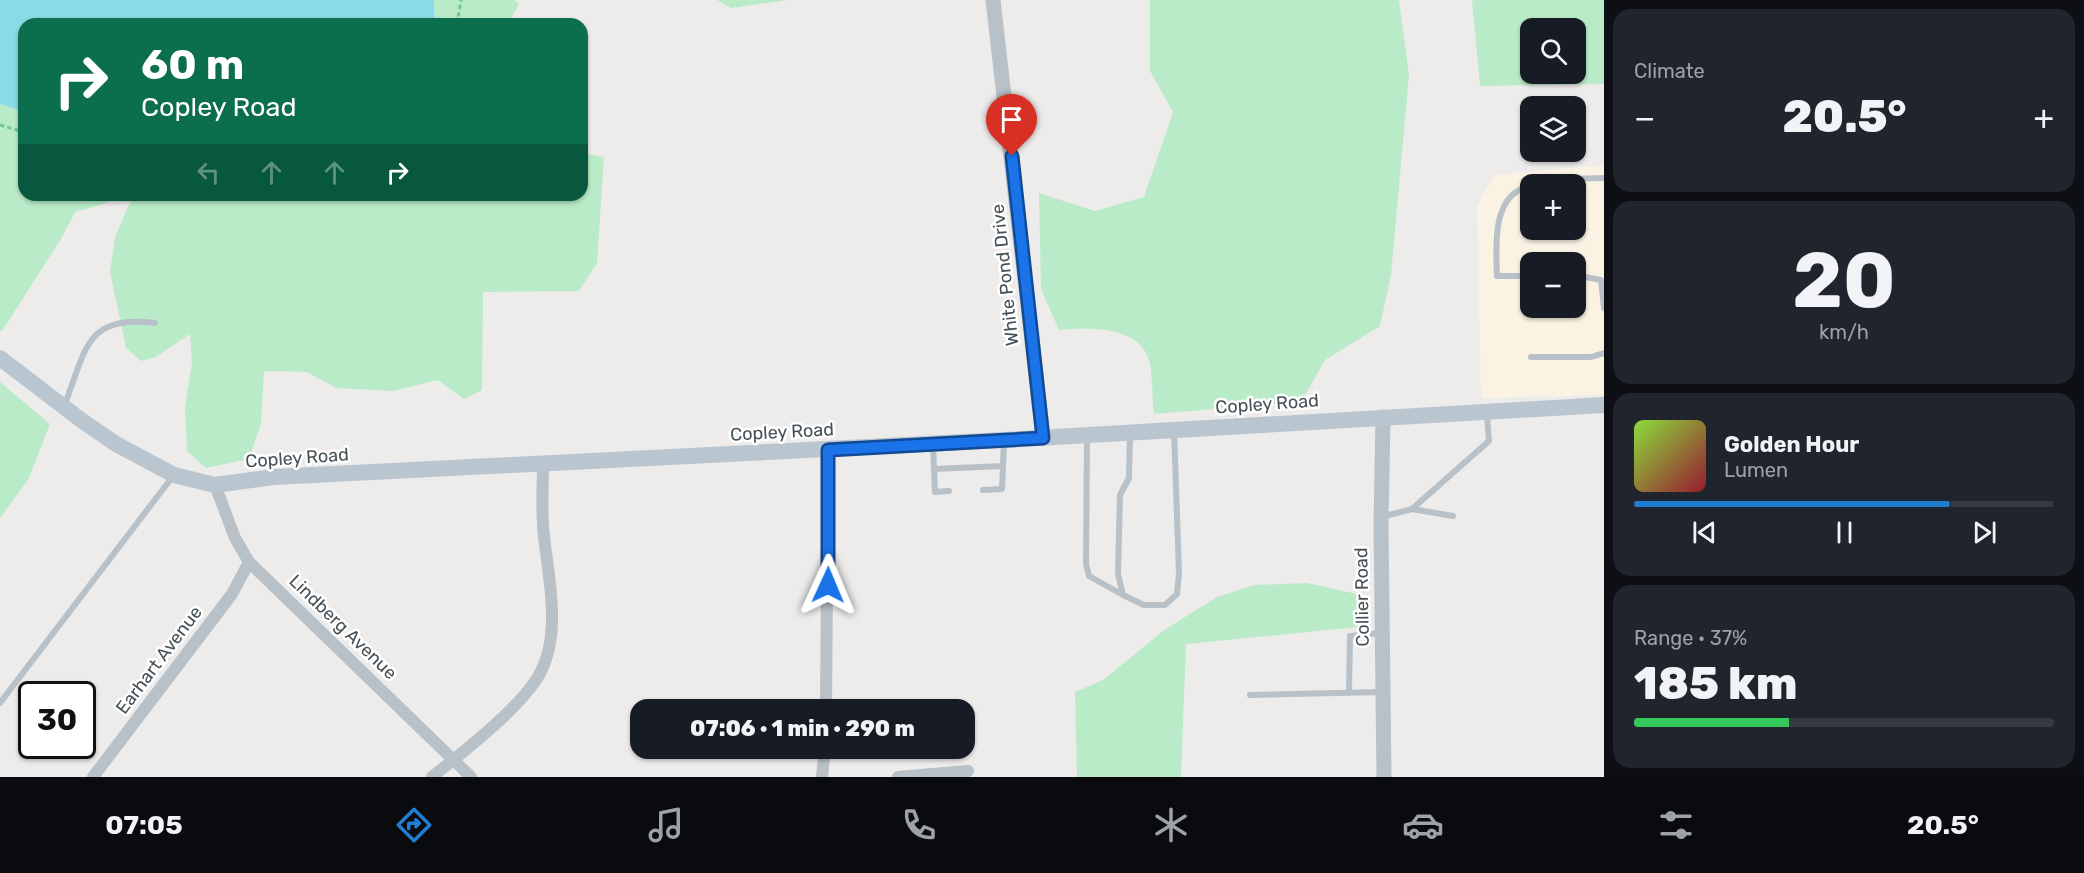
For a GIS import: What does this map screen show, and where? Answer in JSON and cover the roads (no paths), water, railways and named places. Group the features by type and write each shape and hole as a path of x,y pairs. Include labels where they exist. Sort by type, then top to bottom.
{"main road":[{"name":"Copley Road","path":"0,358 116,444 174,475 215,485 274,477 828,450 1604,405"}],"street":[{"name":"White Pond Drive","path":"993,0 1043,438"},
{"name":"Collier Road","path":"1383,417 1381,517 1384,777"},
{"path":"826,699 828,450"},
{"path":"432,777 524,696 537,678 546,657 551,629 549,566 543,519 543,463"},
{"name":"Lindberg Avenue","path":"215,485 235,538 249,562 455,758 471,777"},
{"name":"Earhart Avenue","path":"93,777 232,594 249,562"},
{"path":"822,777 824,759"},
{"path":"898,777 968,771"}],"lane":[{"path":"1586,178 1604,178"},
{"path":"1520,190 1501,210 1496,237 1497,276 1520,276"},
{"path":"1586,277 1601,280 1604,308"},
{"path":"64,406 86,351 96,333 109,325 126,321 155,323"},
{"path":"1531,357 1591,357 1604,353"},
{"path":"1411,509 1489,441 1487,411"},
{"path":"1088,435 1086,564 1089,576 1144,605 1165,605 1177,594 1179,573 1174,430"},
{"path":"1122,595 1118,574 1120,495 1129,478 1130,433"},
{"path":"982,490 1002,489 1004,440"},
{"path":"933,444 935,492 949,491"},
{"path":"934,469 1003,466"},
{"path":"0,703 174,475"},
{"path":"1381,517 1411,509 1454,516"},
{"path":"1349,692 1350,636 1382,633"},
{"path":"1250,695 1383,692"}],"water":[{"path":"0,0 434,0 435,18 18,18 18,110 0,104"}]}
